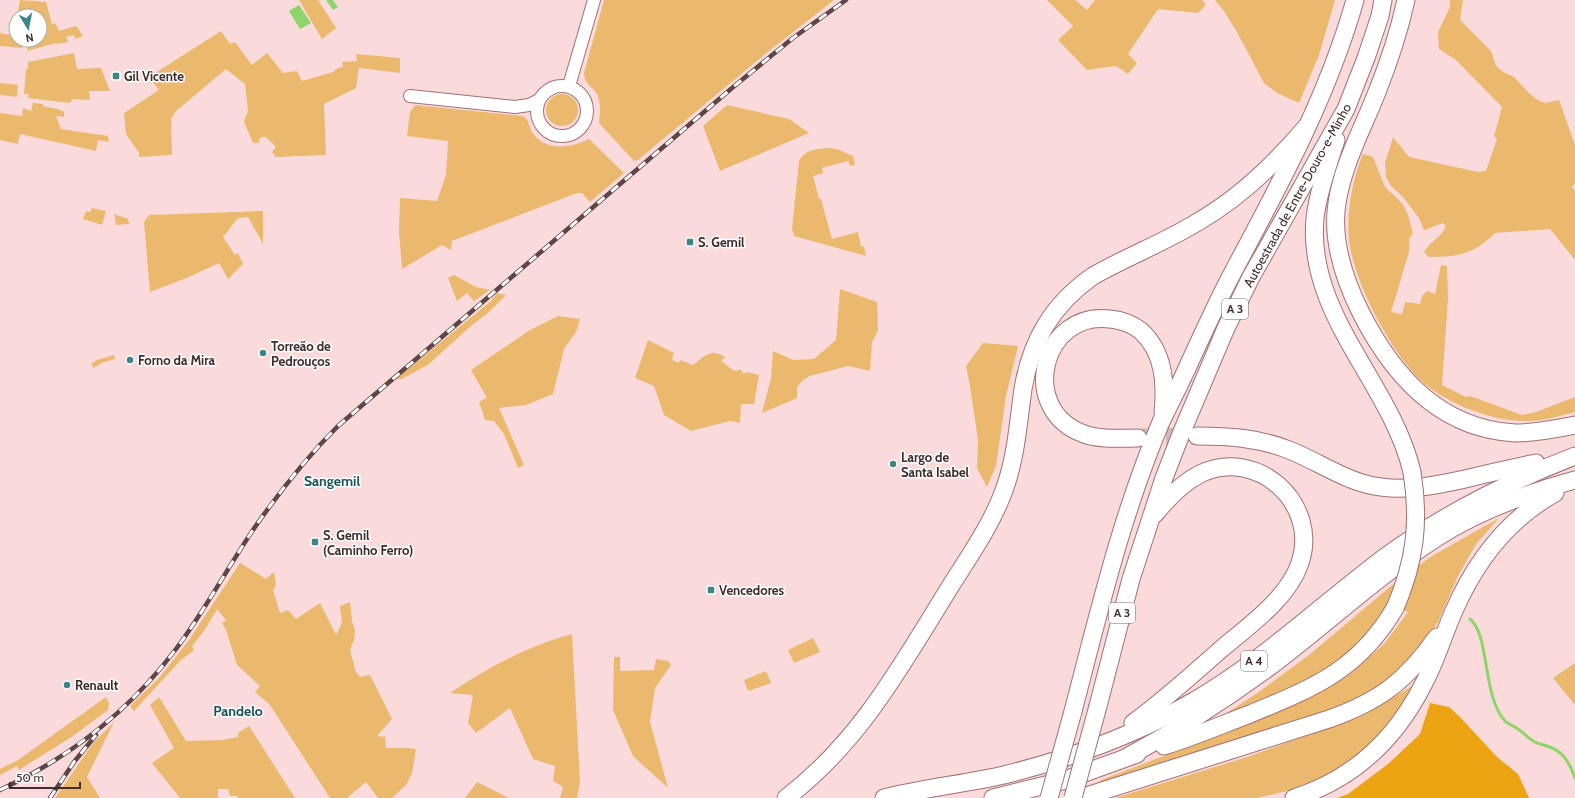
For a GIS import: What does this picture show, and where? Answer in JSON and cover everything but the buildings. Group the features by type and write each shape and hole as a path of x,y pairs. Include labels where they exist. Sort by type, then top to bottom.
{"highway":[{"name":"Autoestrada de Entre-Douro-e-Minho","path":"1049,798 1120,534 1139,478 1162,421 1210,318 1282,180 1332,70 1347,29 1355,0"},
{"name":"Autoestrada de Entre-Douro-e-Minho","path":"1073,798 1131,579 1164,478 1202,382 1251,277 1346,109 1366,58 1380,16 1383,0"},
{"path":"1406,0 1390,57 1346,166 1336,204 1336,231 1341,264 1347,282 1374,336 1396,369 1409,384 1440,410 1470,423 1495,430 1535,432 1575,425"},
{"path":"1127,757 1216,727 1293,696 1325,680 1352,662 1372,642 1395,608 1406,579 1416,534 1416,505 1412,472 1405,446 1385,403 1337,320 1324,292 1319,274 1315,236 1318,200 1346,109"},
{"path":"786,798 837,753 873,709 985,530 1004,492 1016,441 1024,382 1031,355 1037,340 1054,311 1078,286 1093,276 1195,224 1226,203 1278,159 1306,127"},
{"path":"1138,438 1105,438 1084,434 1065,423 1054,411 1046,392 1045,369 1053,346 1068,330 1086,320 1106,318 1115,319 1132,325 1147,337 1157,351 1162,368 1164,394 1162,421"},
{"path":"1196,436 1236,437 1272,444 1290,450 1343,476 1361,483 1401,489 1440,485 1575,454"},
{"name":"A 4","path":"884,798 903,793 1003,775 1106,742 1173,712 1194,701 1228,679 1261,655 1386,556 1453,512 1509,483 1575,454"},
{"path":"1106,742 1163,700 1280,597 1295,575 1303,554 1304,541 1300,520 1293,502 1285,492 1266,476 1255,470 1241,467 1227,467 1200,474 1177,490 1150,521"},
{"name":"A 4","path":"993,798 1062,781 1127,757 1173,732 1228,697 1268,668 1390,570 1435,539 1453,528 1514,500 1575,480"},
{"path":"1294,798 1318,789 1351,770 1381,746 1394,732 1425,682 1453,614 1480,562 1510,525 1533,506 1554,493 1575,484"},
{"path":"1080,798 1329,719 1366,704 1394,686 1414,667 1453,614"}],"street":[{"path":"569,86 594,0"},
{"path":"555,86 569,86 577,90 582,96 586,103 587,115 583,126 577,131 570,135 561,136 546,130 541,125 537,109 539,100 543,94 555,86"},
{"path":"410,96 515,107 529,105 539,100"},
{"path":"515,107 538,117"}],"shaded area":[{"path":"20,0 46,2 48,8 18,8"},
{"path":"299,0 318,0 336,28 322,39"},
{"path":"326,0 333,0 338,7 333,10"},
{"path":"604,0 834,0 764,55 638,160 634,161 599,123 599,99 595,91 586,82 584,73"},
{"path":"1047,0 1075,0 1087,10 1095,0 1202,0 1206,5 1198,13 1158,9 1128,54 1137,63 1128,74 1116,66 1087,70 1058,40 1073,26"},
{"path":"1215,0 1335,0 1319,55 1299,103 1277,93 1264,83 1238,34 1224,11"},
{"path":"1450,0 1463,0 1460,20 1491,51 1496,66 1503,72 1514,77 1536,99 1545,103 1559,100 1575,145 1575,183 1572,187 1575,191 1575,260 1550,229 1495,233 1480,246 1465,253 1449,256 1429,257 1424,252 1426,248 1442,233 1446,226 1443,223 1424,230 1419,218 1403,197 1391,186 1386,177 1385,163 1393,137 1409,157 1478,172 1486,171 1497,139 1494,136 1502,107 1456,60 1439,49 1438,32 1450,7"},
{"path":"299,5 311,23 300,29 289,11"},
{"path":"48,9 52,24 55,23 59,31 76,26 83,36 75,39 74,35 66,37 68,42 48,45"},
{"path":"221,31 230,44 235,42 252,65 267,53 283,73 297,71 302,81 333,72 338,68 343,67 342,62 357,61 356,54 400,58 400,73 359,68 356,88 324,104 326,155 276,157 272,152 276,147 266,137 261,137 258,143 253,143 244,122 248,111 245,84 226,69 176,111 171,119 172,155 139,157 139,153 126,134 124,113 159,90 149,77"},
{"path":"0,33 8,34 8,47 0,46"},
{"path":"28,48 38,48 27,51"},
{"path":"74,53 77,69 101,68 110,91 89,91 90,100 73,99 70,103 28,98 29,94 24,94 28,62"},
{"path":"0,83 18,85 17,97 0,95"},
{"path":"562,94 571,97 575,101 578,110 575,119 571,123 562,126 553,123 549,119 546,110 549,101 553,97"},
{"path":"33,103 43,104 43,106 64,112 64,117 56,116 61,129 108,136 109,142 98,140 96,151 20,134 18,144 0,140 0,113 22,116 23,108 31,111"},
{"path":"415,105 523,116 528,121 532,132 544,143 566,146 574,145 589,139 624,173 590,202 582,193 577,193 452,241 451,250 442,245 402,269 399,232 400,198 437,201 446,175 448,141 407,136 410,112"},
{"path":"727,105 789,119 809,133 720,171 703,126"},
{"path":"827,148 837,149 853,156 855,165 850,166 848,161 822,168 823,173 813,176 832,239 858,232 861,246 864,247 866,256 794,236 792,228 799,161 807,152"},
{"path":"1363,154 1373,157 1385,187 1404,206 1413,234 1409,238 1409,252 1391,312 1402,314 1405,302 1420,304 1422,296 1427,291 1435,294 1441,265 1447,266 1448,299 1442,385 1466,397 1470,396 1522,415 1536,412 1575,397 1575,412 1537,421 1512,420 1486,415 1460,405 1436,392 1426,385 1401,358 1378,321 1368,301 1360,281 1350,246 1348,223 1350,199"},
{"path":"92,208 106,211 102,225 83,219 86,211 90,212"},
{"path":"263,211 263,244 248,217 238,218 223,237 235,255 238,253 243,264 228,279 219,263 189,277 150,292 144,222 149,215"},
{"path":"114,214 128,219 129,224 116,225"},
{"path":"454,275 476,287 490,290 474,301 467,293 457,301 448,278"},
{"path":"840,289 877,302 878,331 872,342 870,371 848,366 810,376 803,380 797,387 797,398 762,413 771,378 773,351 793,360 814,359 836,340"},
{"path":"497,293 506,295 489,312 472,325 429,364 402,379 396,379 491,301"},
{"path":"558,316 580,319 576,332 564,349 553,394 526,405 499,408 524,465 518,468 504,434 494,421 485,420 479,402 487,398 471,370 530,330"},
{"path":"648,340 674,353 672,360 679,363 680,360 693,365 704,356 715,353 725,357 721,361 733,370 737,371 740,369 744,374 747,372 759,375 754,404 741,404 740,423 730,421 691,431 664,415 654,386 635,378"},
{"path":"983,343 1018,346 1006,396 996,466 987,487 977,468 978,440 966,366"},
{"path":"114,355 115,359 101,363 94,368 91,364 97,360"},
{"path":"1499,518 1476,544 1458,576 1438,622 1415,658 1365,698 1099,785 1101,780 1216,736 1313,696 1349,675 1384,644 1408,612 1390,605 1352,654 1325,674 1219,718 1256,694 1309,655 1397,581 1432,556"},
{"path":"240,563 266,579 274,572 276,585 273,590 280,613 288,610 296,619 320,603 336,635 342,623 340,606 350,602 352,621 355,630 354,640 350,650 356,672 360,677 370,675 392,719 377,736 385,737 386,748 416,749 412,773 406,785 392,798 378,798 366,782 348,797 349,798 330,798 270,705 255,692 260,686 237,665 226,630 222,623 226,620 217,609 204,631 192,646 194,650 180,661 134,711 130,706 159,678 189,640"},
{"path":"572,634 580,782 577,798 560,798 563,787 553,781 555,766 533,759 510,708 476,733 468,723 473,695 450,693 478,675 524,651"},
{"path":"813,638 820,652 794,663 788,650"},
{"path":"614,657 620,657 620,671 654,670 656,659 668,661 671,665 655,688 650,722 668,788 633,756 613,710"},
{"path":"1575,663 1575,705 1553,678"},
{"path":"766,671 771,683 748,691 744,680"},
{"path":"1420,681 1391,727 1362,755 1329,776 1301,788 1257,798 1115,798 1247,757 1364,715"},
{"path":"106,697 109,703 108,710 73,736 19,770 17,766 0,775 0,769 18,760"},
{"path":"159,697 186,741 222,740 238,737 238,733 249,726 295,798 238,798 237,796 230,796 228,789 218,789 218,798 180,798 152,763 174,748 150,705"},
{"path":"1430,703 1449,707 1459,716 1497,757 1518,774 1529,798 1337,798 1348,794 1388,764 1420,734"},
{"path":"114,722 87,777 100,798 55,798 94,742"},
{"path":"477,782 509,798 465,798"}],"waterway":[{"path":"1470,619 1481,638 1493,697 1498,710 1505,721 1533,741 1561,753 1575,778"}],"tunnel":[{"path":"1141,437 1194,436"}],"railway":[{"path":"0,790 50,763 74,747 97,730 139,692 158,671 187,634 245,542 274,500 305,462 338,426 732,88 793,38 846,0"},
{"path":"50,798 74,762 96,735"}],"place":[{"name":"Gil Vicente","path":"116,76"},
{"name":"S. Gemil","path":"690,242"},
{"name":"Torreão de Pedrouços","path":"263,353"},
{"name":"Forno da Mira","path":"130,360"},
{"name":"Largo de Santa Isabel","path":"893,464"},
{"name":"S. Gemil (Caminho Ferro)","path":"315,542"},
{"name":"Vencedores","path":"711,590"},
{"name":"Renault","path":"67,685"}],"district":[{"name":"Sangemil","path":"332,481"},
{"name":"Pandelo","path":"238,711"}]}
